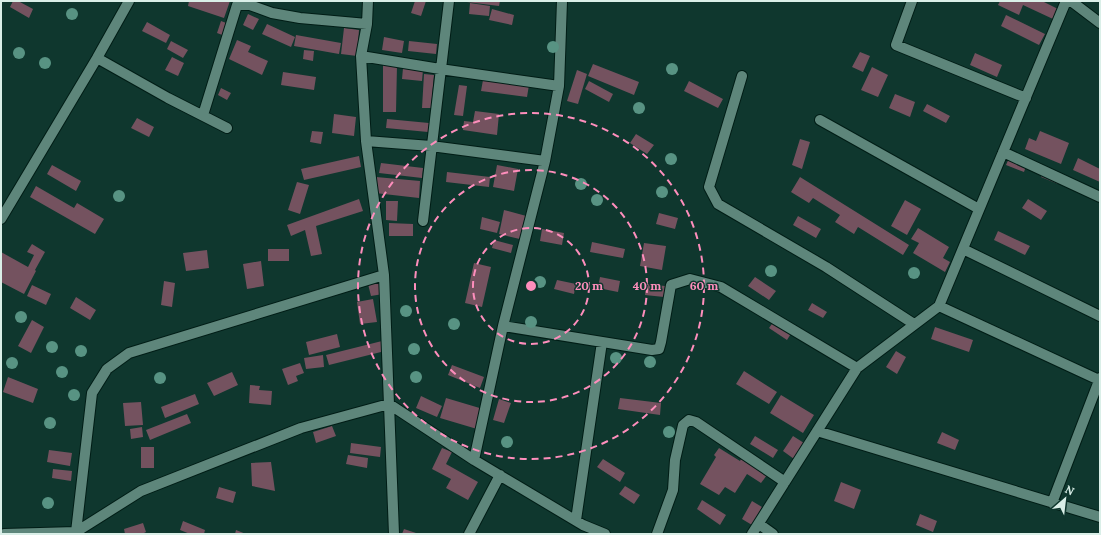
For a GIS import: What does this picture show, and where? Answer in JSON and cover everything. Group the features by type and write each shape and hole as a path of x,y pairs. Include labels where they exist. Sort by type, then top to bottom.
{"street":[{"path":"1,219 97,58 129,1"},
{"path":"368,1 367,24 361,56 366,141 384,275 394,534"},
{"path":"423,221 449,1"},
{"path":"474,460 503,326 545,162 559,86 562,1"},
{"path":"912,1 896,45 1026,98"},
{"path":"752,534 857,368 939,306 1066,1"},
{"path":"1071,1 1100,23"},
{"path":"203,115 237,5 250,5 272,13 300,18 367,24"},
{"path":"361,56 559,86"},
{"path":"97,58 168,98 227,128"},
{"path":"742,76 709,187 718,204 826,267 914,324"},
{"path":"820,120 979,209"},
{"path":"366,141 431,146 545,162"},
{"path":"1003,152 1100,197"},
{"path":"962,249 1100,316"},
{"path":"76,532 92,393 107,370 129,353 384,275"},
{"path":"503,326 652,350 659,349 671,285 690,280 721,287 857,368"},
{"path":"939,306 1100,379 1052,503"},
{"path":"576,520 602,342"},
{"path":"4,534 76,532 140,491 301,428 389,404 474,460 576,520 593,532 605,534"},
{"path":"657,534 673,490 675,460 683,425 689,420 696,422 785,482"},
{"path":"817,432 1100,517"},
{"path":"469,534 500,475"},
{"path":"759,524 773,534"}],"building":[{"path":"13,1 18,1 33,9 29,18 10,7"},
{"path":"189,1 230,1 224,18 188,6"},
{"path":"415,1 426,1 421,16 411,13"},
{"path":"500,1 499,6 467,2"},
{"path":"1000,1 1042,1 1058,9 1053,19 1023,5 1019,15 998,5"},
{"path":"470,3 490,6 489,16 469,14"},
{"path":"492,9 514,15 512,25 489,20"},
{"path":"248,14 259,19 253,30 243,25"},
{"path":"1006,15 1045,34 1039,45 1001,26"},
{"path":"221,21 229,24 225,36 217,33"},
{"path":"147,22 170,35 166,43 142,31"},
{"path":"267,24 295,37 291,47 262,34"},
{"path":"344,28 359,30 357,56 341,54"},
{"path":"296,35 341,43 339,54 294,46"},
{"path":"384,37 404,41 402,53 382,50"},
{"path":"237,40 251,46 248,52 268,61 262,75 229,59"},
{"path":"171,41 188,50 183,58 167,49"},
{"path":"409,41 437,44 436,54 408,51"},
{"path":"304,50 314,51 313,61 303,59"},
{"path":"860,52 870,56 863,72 852,67"},
{"path":"975,53 1002,65 997,77 970,65"},
{"path":"172,57 184,63 178,76 165,70"},
{"path":"593,64 639,82 634,95 588,76"},
{"path":"383,65 397,65 396,112 383,112"},
{"path":"872,67 888,75 878,97 861,90"},
{"path":"403,68 423,70 422,81 402,79"},
{"path":"577,70 587,74 578,104 567,101"},
{"path":"283,72 316,77 314,90 281,85"},
{"path":"424,74 434,75 431,108 422,108"},
{"path":"483,80 529,85 527,97 481,91"},
{"path":"589,81 613,94 609,102 585,89"},
{"path":"689,81 723,99 718,108 684,91"},
{"path":"459,85 467,86 463,116 454,115"},
{"path":"221,88 231,93 227,100 218,95"},
{"path":"895,94 915,102 910,117 889,108"},
{"path":"927,104 950,116 946,123 923,111"},
{"path":"475,111 499,114 497,135 463,130 464,121 473,122"},
{"path":"334,114 356,117 354,136 332,133"},
{"path":"137,118 154,127 149,137 131,128"},
{"path":"387,119 429,123 428,132 386,128"},
{"path":"312,131 323,132 321,144 310,142"},
{"path":"1040,131 1069,143 1061,164 1025,149 1029,138 1036,141"},
{"path":"636,134 654,145 647,154 630,143"},
{"path":"800,139 810,142 802,169 792,165"},
{"path":"359,156 361,167 304,180 301,169"},
{"path":"1010,156 1027,163 1024,172 1006,165"},
{"path":"1078,158 1100,169 1100,182 1073,170"},
{"path":"381,163 423,168 422,178 379,173"},
{"path":"52,165 81,181 76,191 47,174"},
{"path":"497,165 518,169 514,191 493,187"},
{"path":"1044,169 1061,176 1058,184 1041,177"},
{"path":"447,172 490,177 489,187 446,182"},
{"path":"376,177 420,181 419,198 375,193"},
{"path":"800,177 909,245 903,255 858,227 854,234 835,222 840,215 813,198 809,203 791,192"},
{"path":"297,182 309,185 300,214 288,210"},
{"path":"36,186 74,208 77,203 104,219 95,234 30,197"},
{"path":"359,199 363,211 316,226 322,254 311,256 305,230 291,236 287,225"},
{"path":"1028,199 1047,211 1041,220 1022,208"},
{"path":"905,200 921,209 907,235 891,226"},
{"path":"386,201 398,201 397,221 386,220"},
{"path":"504,210 530,217 524,240 499,234"},
{"path":"659,213 678,218 675,229 656,224"},
{"path":"798,216 821,229 816,238 793,225"},
{"path":"482,217 500,222 497,233 480,229"},
{"path":"389,223 413,224 413,236 389,236"},
{"path":"918,228 949,247 943,258 950,262 945,272 913,253 919,243 911,239"},
{"path":"542,229 564,233 562,245 540,241"},
{"path":"998,231 1030,246 1025,255 994,240"},
{"path":"494,240 513,245 511,253 492,248"},
{"path":"592,242 625,249 623,258 590,252"},
{"path":"644,243 666,246 662,270 640,266"},
{"path":"32,244 45,252 24,294 1,282 1,252 28,267 34,255 27,252"},
{"path":"268,249 289,249 289,261 268,261"},
{"path":"207,250 209,268 186,271 183,253"},
{"path":"261,261 264,286 247,289 243,264"},
{"path":"474,263 491,267 482,307 465,303"},
{"path":"600,277 620,281 618,292 598,288"},
{"path":"755,277 776,291 769,300 748,286"},
{"path":"557,280 576,284 574,294 554,289"},
{"path":"164,281 175,283 172,307 161,305"},
{"path":"381,281 383,294 371,296 368,284"},
{"path":"646,284 665,286 664,297 645,295"},
{"path":"32,285 51,294 46,305 27,296"},
{"path":"76,297 96,310 90,320 70,308"},
{"path":"373,299 377,322 360,324 357,302"},
{"path":"812,303 827,312 823,318 808,310"},
{"path":"32,320 44,327 31,353 18,346"},
{"path":"774,321 792,332 787,340 769,328"},
{"path":"935,327 973,340 969,352 931,339"},
{"path":"337,334 340,347 309,355 306,342"},
{"path":"382,341 385,351 329,365 326,355"},
{"path":"896,351 906,357 897,374 886,367"},
{"path":"323,355 324,367 306,369 304,358"},
{"path":"300,363 304,373 296,376 298,381 288,385 282,369"},
{"path":"452,365 484,377 480,388 448,375"},
{"path":"744,371 777,392 769,404 736,384"},
{"path":"232,372 238,385 214,396 207,383"},
{"path":"8,377 38,389 33,403 3,392"},
{"path":"250,385 260,386 259,390 272,391 271,405 249,403"},
{"path":"195,394 199,404 165,418 161,407"},
{"path":"781,395 814,415 803,433 770,413"},
{"path":"421,396 442,406 437,417 416,408"},
{"path":"446,398 483,409 477,429 440,418"},
{"path":"620,398 661,403 660,415 618,409"},
{"path":"499,399 511,403 504,423 493,420"},
{"path":"141,402 143,425 125,426 123,403"},
{"path":"187,414 191,423 150,440 146,430"},
{"path":"332,426 336,436 316,443 313,432"},
{"path":"142,427 143,437 131,439 130,429"},
{"path":"942,432 959,440 955,450 937,443"},
{"path":"755,436 778,450 773,458 750,444"},
{"path":"793,436 804,443 794,459 783,451"},
{"path":"351,443 381,447 380,457 350,453"},
{"path":"141,447 154,447 154,468 141,468"},
{"path":"442,448 452,452 446,464 478,482 468,500 446,488 451,479 432,469"},
{"path":"719,448 767,475 761,483 747,474 735,493 725,487 719,495 700,484 716,457 714,455"},
{"path":"49,450 72,453 70,466 47,462"},
{"path":"348,455 368,458 367,468 346,464"},
{"path":"603,459 625,473 620,482 597,467"},
{"path":"271,462 275,491 252,486 251,463"},
{"path":"53,469 72,471 71,481 52,478"},
{"path":"841,482 861,490 854,509 834,501"},
{"path":"625,486 640,495 634,504 619,494"},
{"path":"219,487 236,492 233,503 216,498"},
{"path":"702,500 726,515 720,525 697,509"},
{"path":"752,501 762,507 752,525 742,519"},
{"path":"920,514 937,521 933,532 916,525"},
{"path":"183,521 205,530 204,534 190,534 180,530"},
{"path":"143,523 146,532 142,534 125,534 124,529"},
{"path":"404,529 419,534 402,534"},
{"path":"236,530 246,534 235,534"}]}
